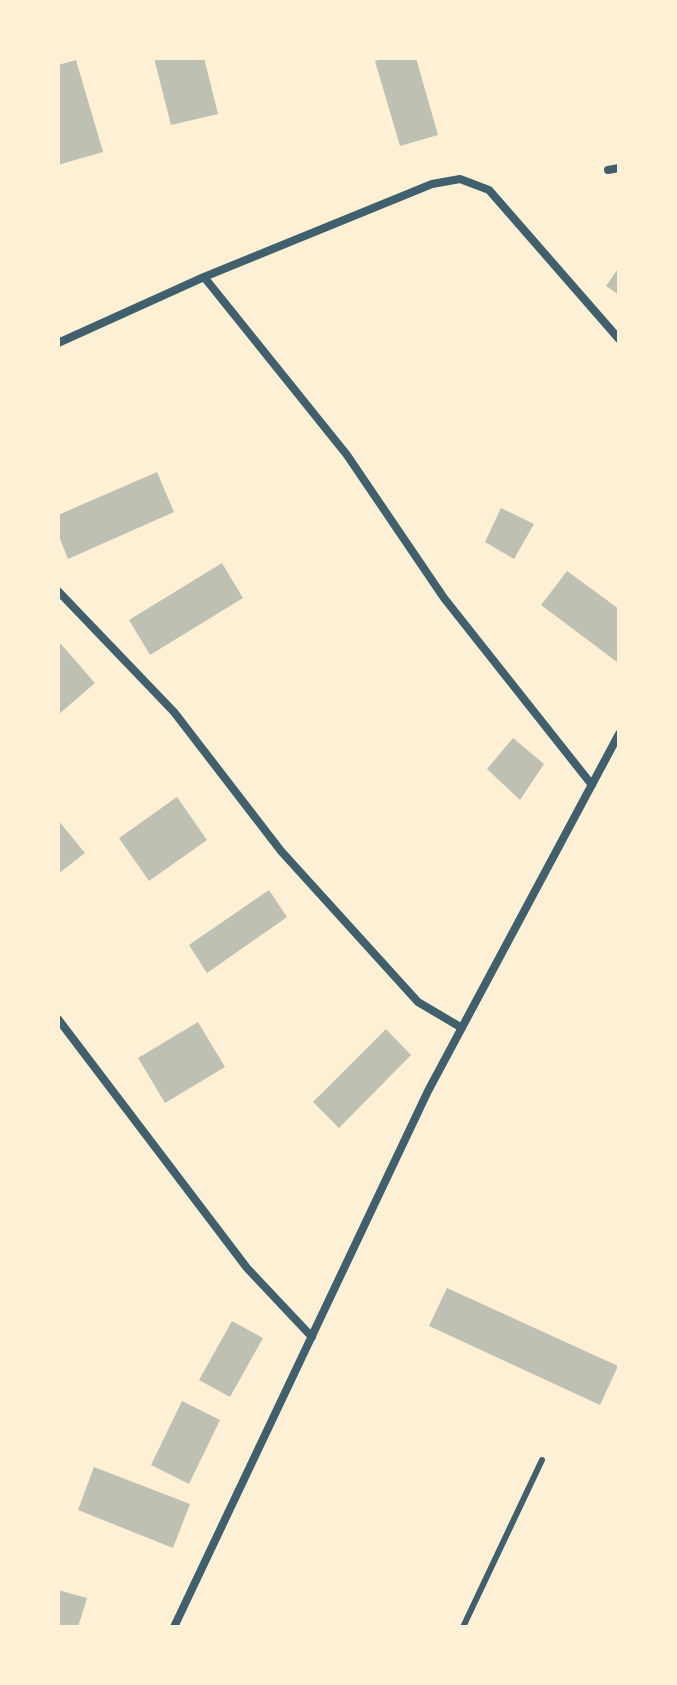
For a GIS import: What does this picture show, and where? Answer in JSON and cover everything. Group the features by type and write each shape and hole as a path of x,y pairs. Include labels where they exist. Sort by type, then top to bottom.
{"street":[{"path":"608,170 619,168"},
{"path":"58,343 204,277 432,184 460,179 489,190 619,339"},
{"path":"204,277 347,455 444,598 592,785"},
{"path":"58,591 174,712 281,851 418,1002 462,1028"},
{"path":"174,1627 428,1091 619,734"},
{"path":"58,1019 247,1268 312,1337"}],"lane":[{"path":"463,1627 542,1460"}],"building":[{"path":"154,58 204,58 218,114 171,125"},
{"path":"416,58 438,135 400,146 375,61"},
{"path":"76,60 103,152 58,165 58,65"},
{"path":"619,267 619,295 606,286"},
{"path":"157,472 174,512 68,559 58,534 58,515"},
{"path":"501,508 534,524 514,559 485,542"},
{"path":"222,563 243,598 150,655 129,620"},
{"path":"567,571 619,609 617,662 541,605"},
{"path":"60,643 95,683 58,715 58,645"},
{"path":"513,738 544,764 520,800 487,769"},
{"path":"177,797 207,840 149,881 119,838"},
{"path":"58,820 85,853 58,874"},
{"path":"269,890 287,917 207,973 189,945"},
{"path":"198,1022 225,1067 165,1103 138,1058"},
{"path":"386,1029 411,1055 339,1128 313,1102"},
{"path":"447,1288 618,1366 600,1405 429,1326"},
{"path":"232,1321 263,1338 230,1397 199,1380"},
{"path":"182,1401 220,1420 189,1484 151,1465"},
{"path":"94,1467 190,1504 173,1548 78,1510"},
{"path":"58,1590 87,1598 78,1627 58,1627"}]}
